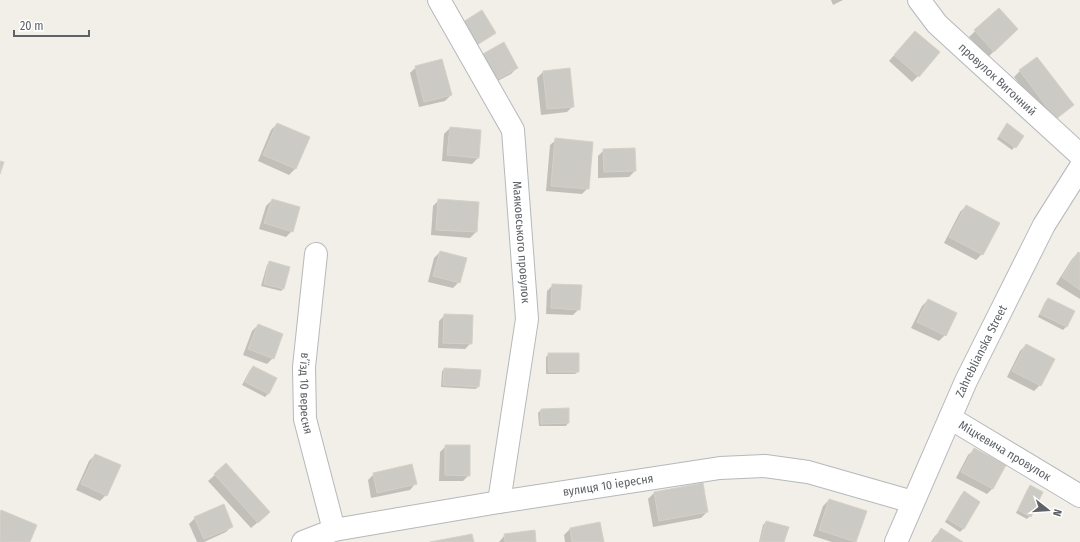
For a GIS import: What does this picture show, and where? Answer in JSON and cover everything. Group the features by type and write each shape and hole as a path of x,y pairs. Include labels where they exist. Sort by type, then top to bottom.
{"street":[{"name":"Маяковського провулок","path":"438,0 513,130 527,319 499,502"},
{"name":"провулок Вигонний","path":"919,0 937,24 1080,155"},
{"name":"Zahreblianska Street","path":"896,542 966,381 1044,225 1080,168"},
{"name":"в’їзд 10 вересня","path":"316,254 304,368 305,419 334,530"},
{"name":"Міцкевича провулок","path":"950,418 1080,496"},
{"name":"вулиця 10 іересня","path":"303,542 334,530 499,502 720,468 765,466 808,472 913,502"}],"building":[{"path":"999,8 1018,29 994,52 974,30"},
{"path":"482,10 496,33 477,45 463,22"},
{"path":"915,31 940,52 919,77 894,55"},
{"path":"504,42 518,68 494,81 481,55"},
{"path":"1037,57 1074,105 1056,119 1019,70"},
{"path":"442,59 452,95 424,102 415,66"},
{"path":"570,68 574,107 547,109 543,71"},
{"path":"277,123 310,137 296,169 263,155"},
{"path":"1007,123 1024,136 1016,148 999,136"},
{"path":"450,127 481,130 479,158 447,155"},
{"path":"555,138 593,142 589,189 551,186"},
{"path":"635,148 636,171 604,172 603,149"},
{"path":"0,161 4,162 0,174"},
{"path":"272,199 300,207 293,232 264,223"},
{"path":"438,199 479,202 477,232 436,230"},
{"path":"966,205 1000,223 983,255 949,237"},
{"path":"440,251 467,258 460,283 433,276"},
{"path":"1078,252 1080,253 1080,290 1062,277"},
{"path":"269,261 290,267 284,289 264,284"},
{"path":"552,284 582,285 580,310 551,308"},
{"path":"1048,298 1075,311 1067,327 1040,314"},
{"path":"928,299 957,313 946,336 917,322"},
{"path":"444,314 473,315 472,344 443,343"},
{"path":"258,324 283,334 274,359 248,349"},
{"path":"1026,344 1055,359 1041,386 1012,371"},
{"path":"548,353 579,353 579,372 549,372"},
{"path":"253,366 277,378 269,394 245,382"},
{"path":"444,368 481,370 479,387 443,385"},
{"path":"569,408 569,423 541,424 541,409"},
{"path":"445,445 470,445 470,476 445,475"},
{"path":"974,448 1006,465 993,489 961,472"},
{"path":"95,454 121,465 107,496 81,484"},
{"path":"226,463 270,512 258,523 214,474"},
{"path":"412,464 417,484 377,493 373,473"},
{"path":"703,483 708,512 659,521 654,492"},
{"path":"1030,485 1043,492 1031,517 1018,510"},
{"path":"964,491 980,502 964,529 947,519"},
{"path":"829,499 867,511 856,542 819,530"},
{"path":"224,504 233,527 204,539 194,517"},
{"path":"1,510 37,525 30,542 0,542"},
{"path":"766,521 789,527 784,542 760,542"},
{"path":"600,522 604,542 572,542 570,528"},
{"path":"941,528 963,542 933,542"},
{"path":"535,530 536,542 505,542 504,534"},
{"path":"472,534 474,542 430,542"}]}
